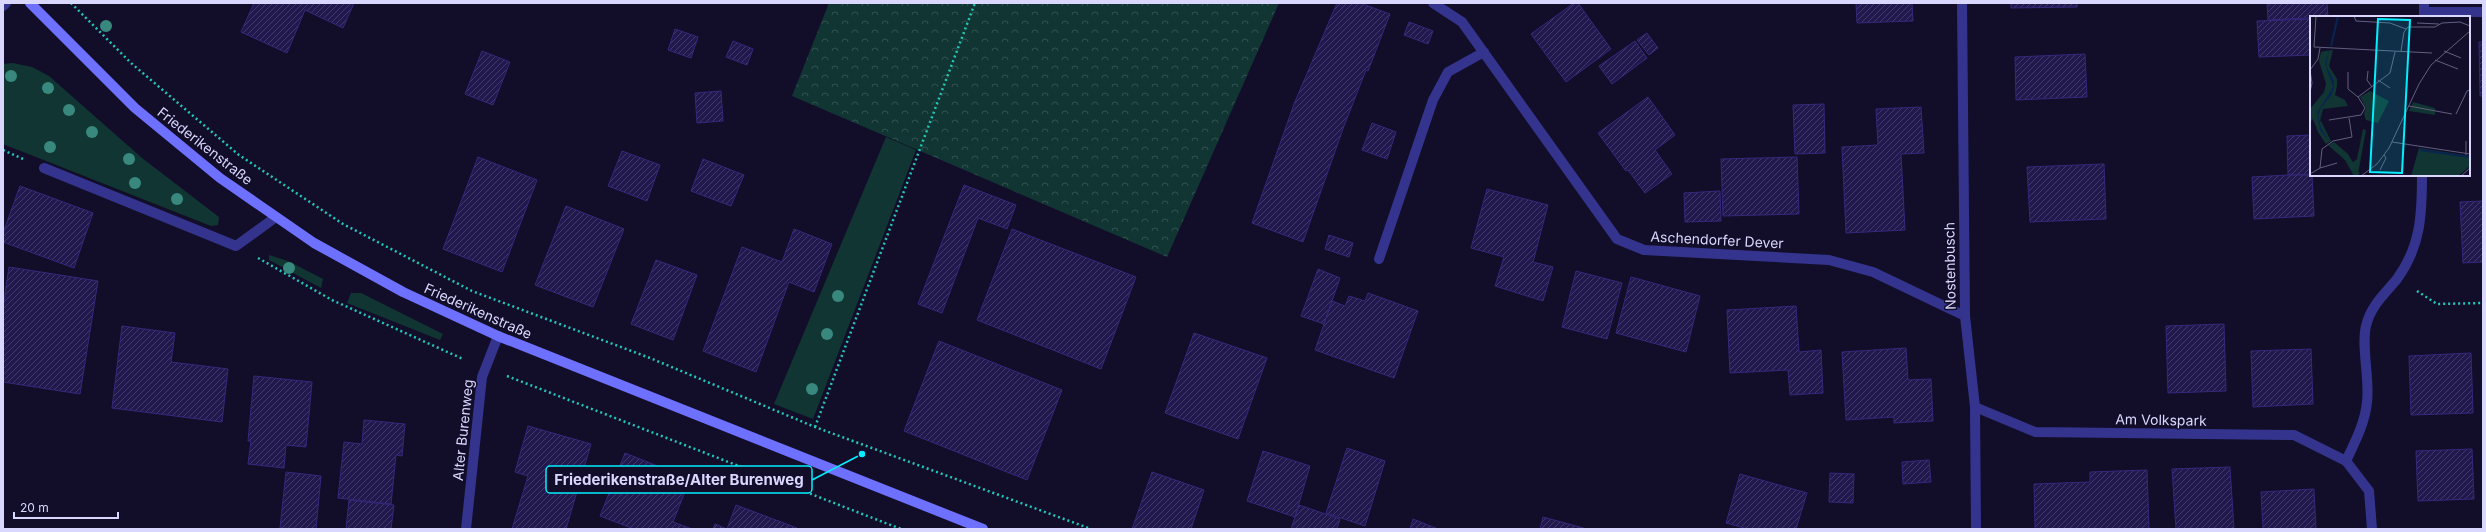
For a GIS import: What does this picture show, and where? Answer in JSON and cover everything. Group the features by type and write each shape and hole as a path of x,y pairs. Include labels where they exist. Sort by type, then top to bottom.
{"street":[{"path":"3,6 6,3"},
{"name":"Friederikenstraße","path":"30,3 135,108 220,178 314,243 403,292 498,336 983,529"},
{"name":"Aschendorfer Dever","path":"1433,3 1462,22 1617,239 1644,250 1829,260 1873,272 1965,316"},
{"name":"Nostenbusch","path":"1962,3 1965,316 1975,407 1976,529"},
{"path":"2424,11 2483,12"},
{"path":"1379,259 1433,100 1448,72 1484,52"},
{"path":"44,168 236,246 276,217"},
{"path":"2346,461 2362,426 2368,402 2365,328 2373,305 2397,278 2416,247 2422,209 2422,176"},
{"name":"Alter Burenweg","path":"466,529 482,376 498,336"},
{"name":"Am Volkspark","path":"1975,407 2035,432 2294,435 2346,461 2369,491 2372,529"}],"path":[{"path":"71,3 131,63 239,155 343,224 472,291 650,358 815,427 1091,529"},
{"path":"815,427 975,3"},
{"path":"236,246 332,300 486,368 901,529"},
{"path":"2397,278 2437,304 2483,303"}],"green space":[{"path":"829,3 1279,3 1167,257 792,96"},
{"path":"13,63 32,67 49,76 142,158 219,217 218,225 211,226 3,144 3,64"},
{"path":"886,137 916,150 813,419 774,404"},
{"path":"269,255 288,261 323,279 321,288 269,260"},
{"path":"351,293 361,293 443,334 440,340 347,303"}],"building":[{"path":"254,3 354,3 343,28 305,10 287,53 241,32"},
{"path":"1337,3 1360,3 1390,14 1368,71 1366,70 1344,126 1303,242 1252,223 1294,104"},
{"path":"1574,3 1578,3 1611,49 1566,82 1531,34"},
{"path":"1856,3 1912,3 1913,21 1857,23"},
{"path":"2011,3 2077,3 2077,7 2011,8"},
{"path":"2267,3 2327,3 2328,16 2268,20"},
{"path":"2310,19 2310,55 2259,57 2257,21"},
{"path":"1409,22 1433,31 1428,44 1404,35"},
{"path":"675,29 698,37 691,58 668,50"},
{"path":"1647,33 1658,48 1649,55 1637,40"},
{"path":"733,41 753,49 747,65 726,57"},
{"path":"1635,41 1647,58 1612,84 1599,66"},
{"path":"2479,42 2483,42 2483,96 2480,96"},
{"path":"482,51 510,62 493,105 465,94"},
{"path":"2085,54 2087,97 2016,100 2015,57"},
{"path":"721,91 723,121 697,123 695,93"},
{"path":"1648,97 1675,135 1655,150 1672,174 1645,193 1628,170 1626,171 1598,133"},
{"path":"1824,104 1825,153 1795,154 1793,105"},
{"path":"1921,107 1924,153 1901,154 1905,230 1846,233 1842,147 1878,145 1876,109"},
{"path":"1372,123 1396,132 1387,159 1362,150"},
{"path":"2310,135 2310,175 2288,175 2287,136"},
{"path":"622,151 660,165 647,201 608,186"},
{"path":"478,157 537,180 502,272 443,249"},
{"path":"1797,157 1799,214 1723,216 1721,159"},
{"path":"703,159 744,175 731,206 691,191"},
{"path":"2104,164 2106,219 2030,222 2027,167"},
{"path":"2288,175 2312,176 2314,216 2254,219 2252,177"},
{"path":"964,185 1016,205 1007,229 978,218 942,313 918,304"},
{"path":"20,186 93,213 74,268 3,242 3,233"},
{"path":"1487,189 1548,205 1533,262 1553,267 1543,301 1495,286 1504,257 1471,248"},
{"path":"1720,191 1721,221 1685,222 1684,193"},
{"path":"2483,201 2483,262 2463,263 2460,202"},
{"path":"566,206 624,229 593,307 535,285"},
{"path":"794,229 832,244 814,292 789,282 756,372 703,351 742,247 782,262"},
{"path":"1012,229 1136,277 1101,369 977,320"},
{"path":"1329,235 1353,243 1349,257 1325,249"},
{"path":"656,260 697,275 673,340 631,324"},
{"path":"9,267 98,281 80,394 3,382 3,307"},
{"path":"1318,269 1340,278 1324,324 1301,316"},
{"path":"1576,271 1622,283 1607,339 1562,327"},
{"path":"1631,277 1700,296 1686,352 1616,333"},
{"path":"1368,293 1418,311 1394,378 1315,350 1332,301 1345,306 1349,296 1365,301"},
{"path":"1796,306 1799,352 1821,350 1823,393 1790,395 1788,370 1730,373 1727,310"},
{"path":"2224,324 2226,391 2168,393 2166,326"},
{"path":"122,326 175,333 171,362 228,369 222,422 112,408"},
{"path":"1194,333 1267,358 1238,439 1165,413"},
{"path":"939,341 1062,390 1027,480 904,431"},
{"path":"1906,348 1908,380 1931,379 1933,421 1894,423 1894,417 1846,420 1842,352"},
{"path":"2311,349 2313,404 2253,407 2251,351"},
{"path":"2471,353 2473,413 2411,415 2409,356"},
{"path":"254,376 312,382 306,447 286,445 284,468 248,464 251,441 248,441"},
{"path":"364,420 405,424 402,456 396,455 391,504 338,498 344,442 362,444"},
{"path":"528,426 591,444 566,529 512,529 528,476 515,472"},
{"path":"1347,448 1385,461 1365,526 1326,513"},
{"path":"2472,449 2474,499 2418,501 2416,451"},
{"path":"1263,451 1310,466 1295,517 1247,501"},
{"path":"625,453 690,479 673,522 692,529 634,529 600,516"},
{"path":"1929,460 1931,482 1903,484 1902,462"},
{"path":"2230,467 2234,529 2176,529 2172,469"},
{"path":"2147,470 2149,529 2035,529 2034,484 2090,482 2090,472"},
{"path":"286,472 321,476 316,529 280,528"},
{"path":"1152,472 1204,490 1191,529 1132,529"},
{"path":"1830,473 1854,474 1853,503 1829,502"},
{"path":"1740,474 1807,493 1796,529 1748,529 1726,523"},
{"path":"2314,489 2316,529 2263,529 2261,492"},
{"path":"349,500 394,505 391,529 346,529"},
{"path":"736,505 797,528 796,529 727,529"},
{"path":"1299,505 1340,519 1337,529 1291,529"},
{"path":"1543,517 1587,529 1540,529"},
{"path":"1413,519 1438,529 1410,529"},
{"path":"715,524 727,529 713,529"}],"place":[{"name":"Friederikenstraße/Alter Burenweg","path":"862,454"}]}
